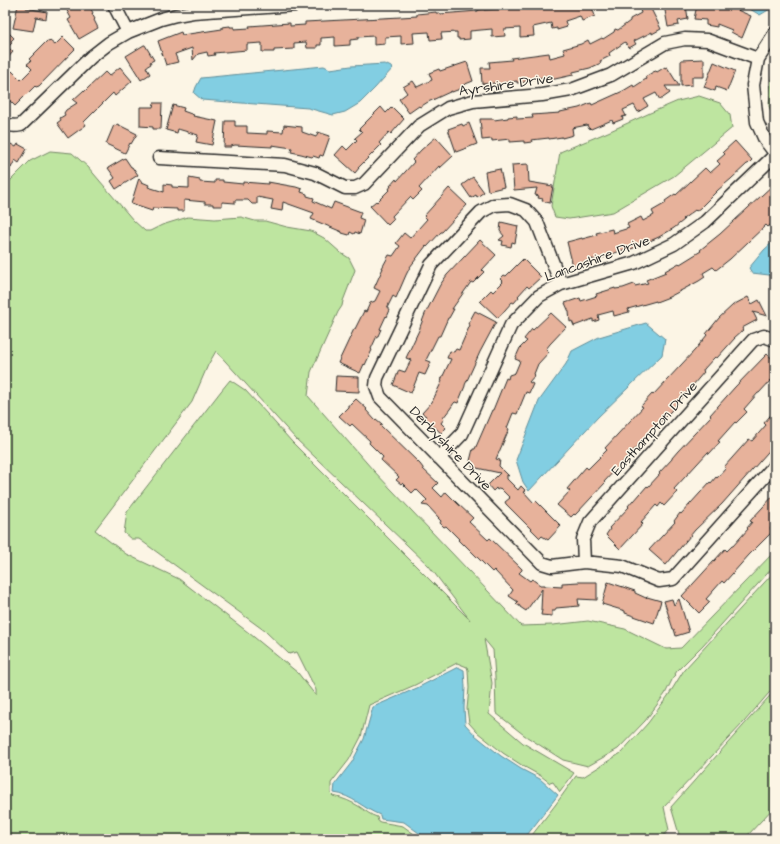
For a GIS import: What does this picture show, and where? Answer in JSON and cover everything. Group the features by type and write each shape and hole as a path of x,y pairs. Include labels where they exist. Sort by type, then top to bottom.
{"street":[{"path":"114,5 128,32"},
{"path":"5,123 7,125 15,126 22,125 91,57 109,43 128,32 161,19 193,12 295,5"},
{"path":"775,32 758,60 753,85 757,122 765,140 775,154"},
{"name":"Ayrshire Drive","path":"159,158 285,165 315,173 345,188 355,188 364,184 419,126 448,108 473,101 542,95 571,90 611,75 665,43 685,38 707,40 758,60"},
{"name":"Lancashire Drive","path":"439,458 462,434 512,325 539,296 561,284 634,263 674,244 705,222 775,154"},
{"name":"Derbyshire Drive","path":"561,284 537,222 526,210 510,204 494,205 481,212 431,265 377,378 376,386 380,397 542,563 552,566 584,562 622,566 659,581 673,579 775,465"},
{"name":"Easthampton Drive","path":"584,562 583,539 590,522 753,340 764,336 775,340"}],"green space":[{"path":"775,70 775,122 769,106 771,79"},
{"path":"699,96 720,103 730,115 732,128 674,176 613,212 569,219 555,217 551,206 560,152 678,101"},
{"path":"50,151 72,153 88,167 133,220 145,231 150,231 162,225 188,217 215,219 241,217 311,231 324,238 349,258 355,270 342,306 311,372 308,396 373,470 521,626 553,625 588,621 625,629 666,649 681,648 775,551 775,565 703,645 677,671 665,694 645,721 618,749 588,766 563,760 524,735 496,713 493,650 484,639 492,683 489,714 523,743 574,773 560,792 553,782 550,783 503,753 477,732 469,723 467,709 469,688 468,670 467,667 457,663 415,685 369,705 361,737 349,760 331,783 331,794 333,796 357,805 377,817 378,821 380,822 403,826 421,839 5,839 5,188 7,184 30,161","holes":["216,351 295,438 429,566 470,620 292,442 245,390 230,380 127,512 124,533 131,539 139,539 265,631 289,654 297,652 316,690 316,696 298,673 179,579 126,554 95,530 192,402 208,365"]},
{"path":"775,571 775,686 744,722 664,807 669,830 661,839 529,839 576,776 583,777 621,753 648,723 668,696 684,670"},
{"path":"775,690 775,806 748,835 748,839 675,839 679,834 671,807"}],"water":[{"path":"743,5 775,5 775,6 760,15"},
{"path":"385,64 393,68 360,103 345,112 333,115 308,108 202,100 194,93 201,78 324,66 330,69"},
{"path":"775,240 775,276 752,273 749,268 764,250"},
{"path":"646,323 665,339 662,355 598,417 529,491 523,482 516,460 539,401 566,364 572,351 599,337"},
{"path":"458,667 464,670 465,724 475,735 501,756 540,779 558,795 524,839 427,839 404,822 381,819 380,815 347,796 334,793 335,784 352,762 364,739 373,707 417,688"}],"building":[{"path":"18,5 26,5 26,8 47,12 46,19 36,17 33,31 13,28"},
{"path":"64,5 89,5 98,28 79,39 68,20 71,18"},
{"path":"546,5 591,5 595,16 582,21 580,16 565,21 567,27 557,30 557,28 552,29 551,23 533,27 534,36 520,37 520,28 504,29 505,36 492,37 492,29 470,31 470,39 459,40 459,38 457,38 457,32 441,33 442,39 430,40 429,32 413,33 414,43 401,44 401,36 385,37 385,44 374,45 374,36 358,37 358,39 350,40 350,45 335,46 335,37 321,38 321,45 317,45 317,48 307,48 306,42 294,43 294,49 262,52 262,43 247,44 247,50 214,53 215,55 208,56 207,52 198,54 193,60 192,48 175,54 178,62 166,65 158,41 181,32 182,35 222,29 222,27 230,26 234,27 234,29 250,28 249,26 290,23 290,26 305,25 305,22 417,16 417,14 436,12 440,14 478,11 484,9 532,8"},
{"path":"649,5 661,29 634,41 636,44 629,48 625,42 609,53 610,56 600,61 601,63 590,68 573,72 573,75 545,81 544,77 526,80 526,82 517,83 517,81 495,85 495,83 482,84 481,68 490,68 489,62 512,60 511,58 549,53 550,58 565,54 563,49 581,44 588,40 590,44 602,38 603,39 614,32 615,29 618,30 630,21 630,19 641,13 640,10"},
{"path":"664,5 686,5 688,19 678,21 679,25 668,27"},
{"path":"697,5 731,5 736,7 735,9 751,16 742,38 731,32 732,30 717,24 717,27 706,25 706,20 694,19"},
{"path":"5,29 14,38 8,47 13,52 5,61"},
{"path":"63,37 75,49 39,86 35,86 15,106 5,96 5,89 9,85 5,81 5,78 12,71 21,80 32,69 27,64 31,61 29,59 47,41 50,41 55,45"},
{"path":"144,45 154,60 146,67 150,74 141,80 126,56"},
{"path":"704,59 704,77 692,77 692,85 681,86 681,60"},
{"path":"467,62 473,81 463,85 464,88 452,91 420,107 419,106 409,113 399,99 407,93 403,87 413,81 417,87 432,80 429,73"},
{"path":"714,62 735,71 727,91 716,87 715,91 704,87"},
{"path":"120,67 132,81 115,96 113,93 84,122 86,125 68,138 57,123 61,120 60,118 65,115 64,113 66,110 77,103 73,100 83,91 84,92 105,72 109,76"},
{"path":"667,67 679,86 665,86 670,93 660,100 656,93 644,99 648,106 638,112 634,105 623,110 626,116 622,117 623,119 613,123 612,120 591,129 589,129 587,125 572,128 573,135 562,138 531,140 532,142 510,142 510,139 492,141 492,139 482,140 480,119 494,120 517,116 517,119 533,118 532,115 560,113 591,103 592,105 633,85 634,87 646,79 645,77"},
{"path":"154,103 162,103 161,129 140,126 140,107 153,107"},
{"path":"173,105 184,108 183,111 194,115 193,116 217,121 212,145 196,142 198,135 178,129 177,133 166,130"},
{"path":"381,107 386,113 392,107 404,119 391,134 389,132 379,143 381,145 358,168 355,173 335,155 343,146 347,150 357,140 355,138 362,132 359,129"},
{"path":"225,121 235,121 235,126 247,126 247,133 267,134 267,131 283,132 284,125 302,127 302,132 316,137 318,132 330,136 323,156 320,155 319,158 291,152 292,148 272,145 272,147 235,145 231,147 224,147"},
{"path":"469,123 477,144 456,152 448,129 462,124 463,126"},
{"path":"117,124 137,134 125,153 106,144 114,125 116,126"},
{"path":"436,137 453,156 440,168 439,166 419,188 422,191 413,200 410,197 392,216 394,219 388,225 370,206 376,201 377,202 390,189 390,186 396,179 397,181 414,162 412,160"},
{"path":"735,141 752,160 700,208 683,219 684,220 674,228 659,237 629,250 623,252 623,250 609,256 593,259 573,266 567,242 597,235 596,233 612,229 613,233 629,228 627,224 641,217 643,221 654,215 652,211 666,203 665,201 675,194 676,195 705,168 710,173 720,164 717,161 725,154 723,152"},
{"path":"5,143 8,145 9,143 16,147 18,144 27,149 19,163 15,160 11,168 5,165"},
{"path":"125,158 138,175 116,189 111,181 115,178 108,168"},
{"path":"528,164 529,182 553,186 550,203 542,201 543,199 538,198 539,196 535,195 537,188 514,190 512,165"},
{"path":"500,169 504,187 488,191 485,172"},
{"path":"473,177 484,192 477,197 476,195 471,198 462,185"},
{"path":"139,178 142,182 149,185 148,187 164,192 164,184 172,185 172,187 189,188 189,178 200,180 200,182 215,183 215,180 223,180 223,182 243,184 243,182 268,184 268,182 296,187 302,189 301,192 307,194 307,196 314,198 313,201 331,209 334,202 361,212 359,218 364,220 360,234 350,232 349,235 311,219 314,213 283,202 282,211 271,209 273,200 257,197 257,204 252,204 248,200 235,200 235,203 222,202 222,206 213,206 213,204 205,204 205,202 184,200 184,211 177,211 177,209 153,208 152,211 131,204"},
{"path":"775,183 775,220 768,227 766,225 716,270 713,267 703,273 705,277 699,281 669,297 628,309 629,312 614,316 613,311 598,315 599,320 593,322 593,319 574,326 572,321 570,322 569,312 565,303 580,298 581,301 615,288 648,283 646,280 666,272 665,271 701,251 700,250 720,234"},
{"path":"449,188 467,205 427,247 426,246 410,267 396,298 393,296 387,308 390,310 360,373 338,363 364,311 366,312 370,303 375,301 380,291 374,288 389,255 393,256 400,246 396,243 404,233 410,238 427,219 424,216"},
{"path":"501,222 518,226 515,243 512,242 511,247 502,245 503,241 499,240 504,236 500,231"},
{"path":"480,240 496,255 482,270 484,272 473,283 471,282 452,309 454,309 426,360 431,362 425,375 419,373 411,393 393,385 399,370 405,372 411,360 406,358 425,314 440,285 447,275"},
{"path":"523,259 541,277 529,288 527,286 514,303 512,302 498,318 480,301 491,290 493,292 503,282 500,279 504,275 506,276"},
{"path":"748,297 752,304 759,300 767,316 753,312 757,320 742,328 743,330 717,358 715,357 713,359 671,411 659,422 575,515 574,514 571,517 557,505 570,491 567,489 586,467 588,469 607,450 605,448 643,407 641,406 652,394 653,395 695,350 719,318 733,305"},
{"path":"475,311 496,322 480,352 458,403 454,403 443,418 444,419 441,423 446,428 441,433 424,418 426,416 422,413 432,402 451,359 447,358 450,351 454,352 456,349 459,350 470,325 468,324"},
{"path":"551,313 566,327 546,349 549,352 538,364 534,374 535,375 529,382 533,384 529,393 526,392 517,414 513,413 507,428 509,429 496,459 500,460 499,466 509,476 507,475 507,479 518,490 521,486 526,491 524,492 534,503 536,501 561,526 548,540 542,536 540,538 506,504 505,502 510,498 500,488 497,490 496,488 493,491 488,485 500,473 472,467 473,462 470,461 473,449 475,449 506,378 508,379 509,375 515,373 520,361 515,359 520,348 527,341 524,339 532,329 533,330"},
{"path":"767,354 775,361 775,383 771,380 758,393 744,409 747,412 736,423 735,422 718,441 720,442 709,454 708,452 674,489 677,492 664,506 661,503 658,507 656,505 641,522 643,524 620,549 606,535 610,529 609,528 629,507 628,506 633,500 634,501 660,474 659,473 711,416 710,415 735,387"},
{"path":"336,376 359,377 359,392 335,391"},
{"path":"356,399 438,483 433,488 442,497 446,492 473,518 469,522 488,540 490,538 522,569 519,573 530,581 532,579 540,585 545,586 562,587 562,583 597,582 597,600 578,599 579,606 556,608 555,611 552,611 552,616 541,615 542,589 526,611 516,604 518,602 509,596 513,590 494,570 492,572 464,544 463,545 446,526 444,527 440,523 441,521 439,518 428,506 422,505 427,500 416,489 412,493 402,483 401,484 396,480 399,477 381,460 383,457 369,443 370,441 352,424 350,426 339,416 348,407 348,405"},
{"path":"775,410 775,444 722,504 695,530 666,565 649,550 675,522 674,521 680,513 681,514 710,482 711,483 716,477 717,478 726,468 724,467 749,439 752,441 766,425 764,423"},
{"path":"775,494 775,523 770,529 773,531 724,583 722,581 706,599 710,602 699,613 682,596 725,549 727,551 733,546 748,529 747,528 752,522 750,521"},
{"path":"608,582 635,591 635,593 646,598 661,601 654,623 625,613 625,611 602,604"},
{"path":"672,599 674,605 679,599 689,632 676,636 664,601"}]}
